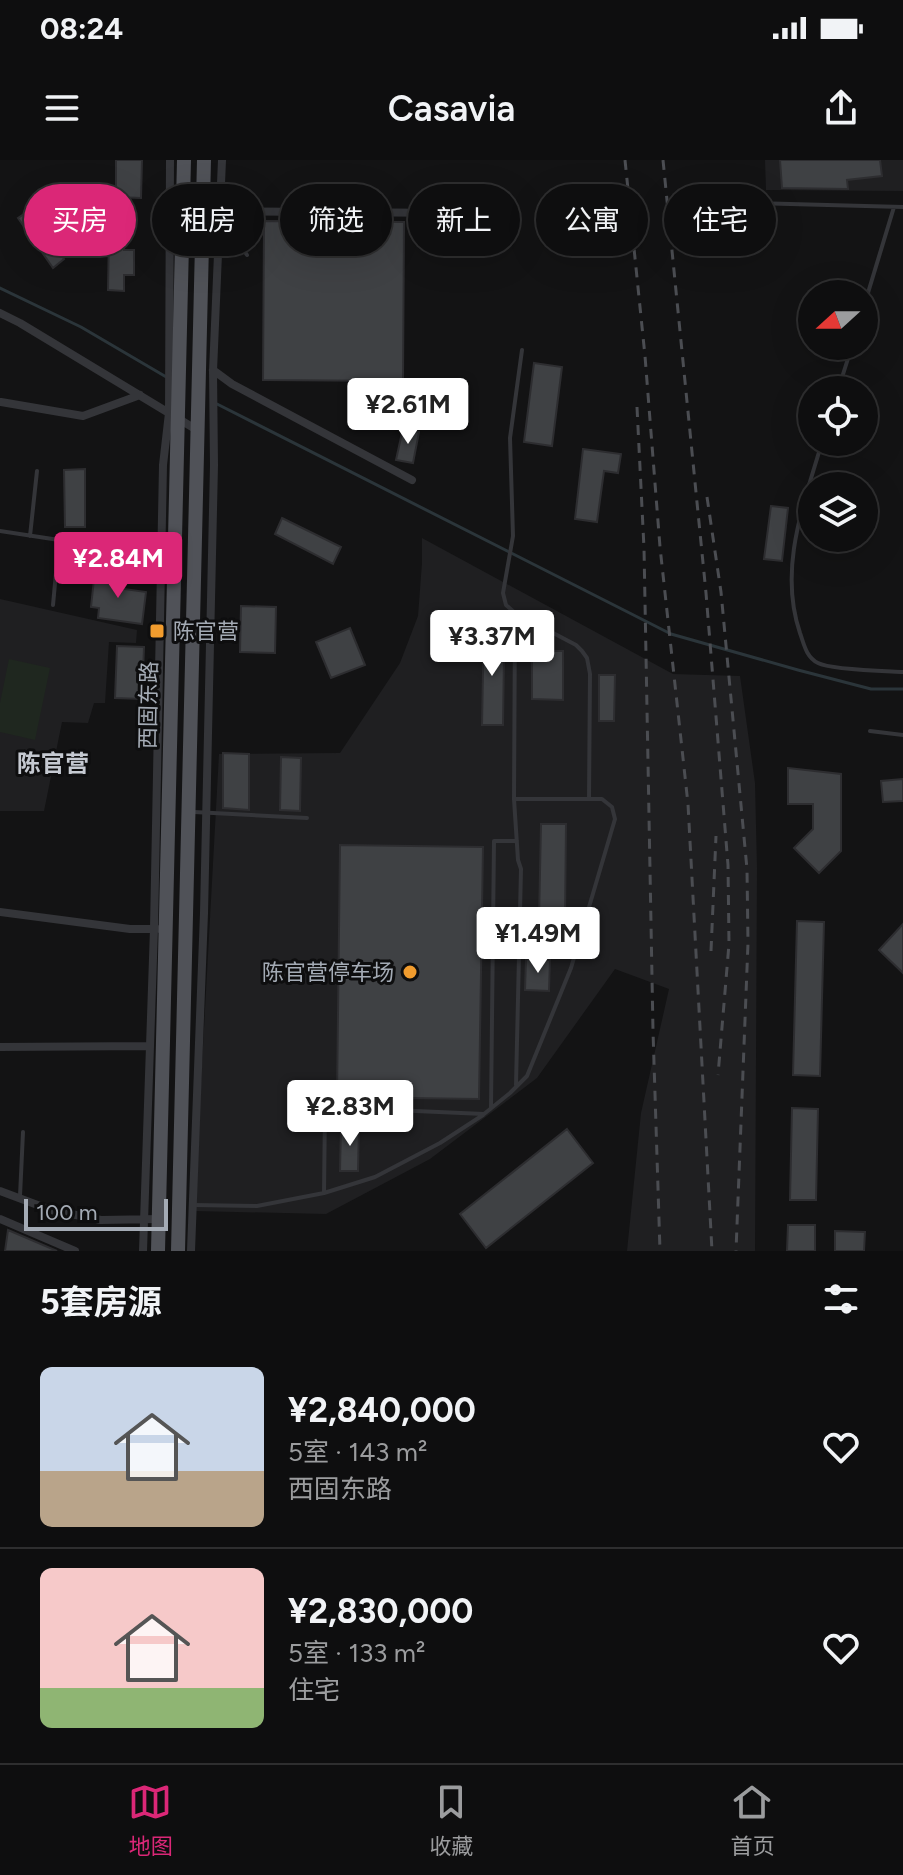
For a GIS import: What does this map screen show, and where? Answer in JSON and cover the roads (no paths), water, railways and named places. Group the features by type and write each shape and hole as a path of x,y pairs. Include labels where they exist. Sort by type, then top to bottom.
{"main road":[{"name":"西固东路","path":"184,160 184,184"},
{"name":"西固东路","path":"204,160 204,184"},
{"name":"西固东路","path":"158,1251 151,1219 181,256"},
{"name":"西固东路","path":"178,1251 198,422 206,370 204,256"}],"street":[{"path":"170,160 176,357 412,480"},
{"path":"222,160 222,184"},
{"path":"264,211 408,213"},
{"path":"191,1251 206,812 214,422 206,370 217,256"},
{"path":"0,313 140,395 198,422"},
{"path":"1,402 83,416 140,395"},
{"path":"143,1251 151,1219 150,1046 160,929 163,465 174,410"},
{"path":"0,912 130,929 160,929"},
{"path":"0,1047 150,1046"},
{"path":"0,1191 51,1210 101,1220 151,1219"},
{"path":"0,1219 75,1251"}],"lane":[{"path":"776,204 903,207"},
{"path":"872,280 894,207"},
{"path":"522,350 510,438 513,536 503,593 506,605 515,613 576,645 587,658 590,674 589,799"},
{"path":"818,456 798,521 792,555 794,615 804,646 811,658 826,666 903,672"},
{"path":"30,536 37,471"},
{"path":"0,531 59,540 161,545"},
{"path":"53,605 59,540"},
{"path":"515,613 514,799 521,869 516,1087"},
{"path":"870,731 903,735"},
{"path":"193,1205 257,1206 324,1193 375,1177 440,1143 484,1114 527,1076 571,968 615,819 614,812 602,799 514,799"},
{"path":"188,812 307,818"},
{"path":"491,1108 494,841 517,841"},
{"path":"324,1193 325,1107 484,1114"},
{"path":"20,1198 23,1132"}],"waterway":[{"path":"0,288 81,327 168,378"},
{"path":"217,404 671,634 871,689 903,689"}],"railway":[{"path":"625,160 660,547 688,804 712,1251"},
{"path":"663,160 706,593 728,865 729,944 718,1075"},
{"path":"637,407 644,548 660,1251"},
{"path":"707,497 721,592 747,869 748,943 736,1251"},
{"path":"711,951 716,836"}],"place":[{"name":"陈官营","path":"157,631"},
{"name":"陈官营停车场","path":"410,972"}],"district":[{"name":"陈官营","path":"53,764"}]}
